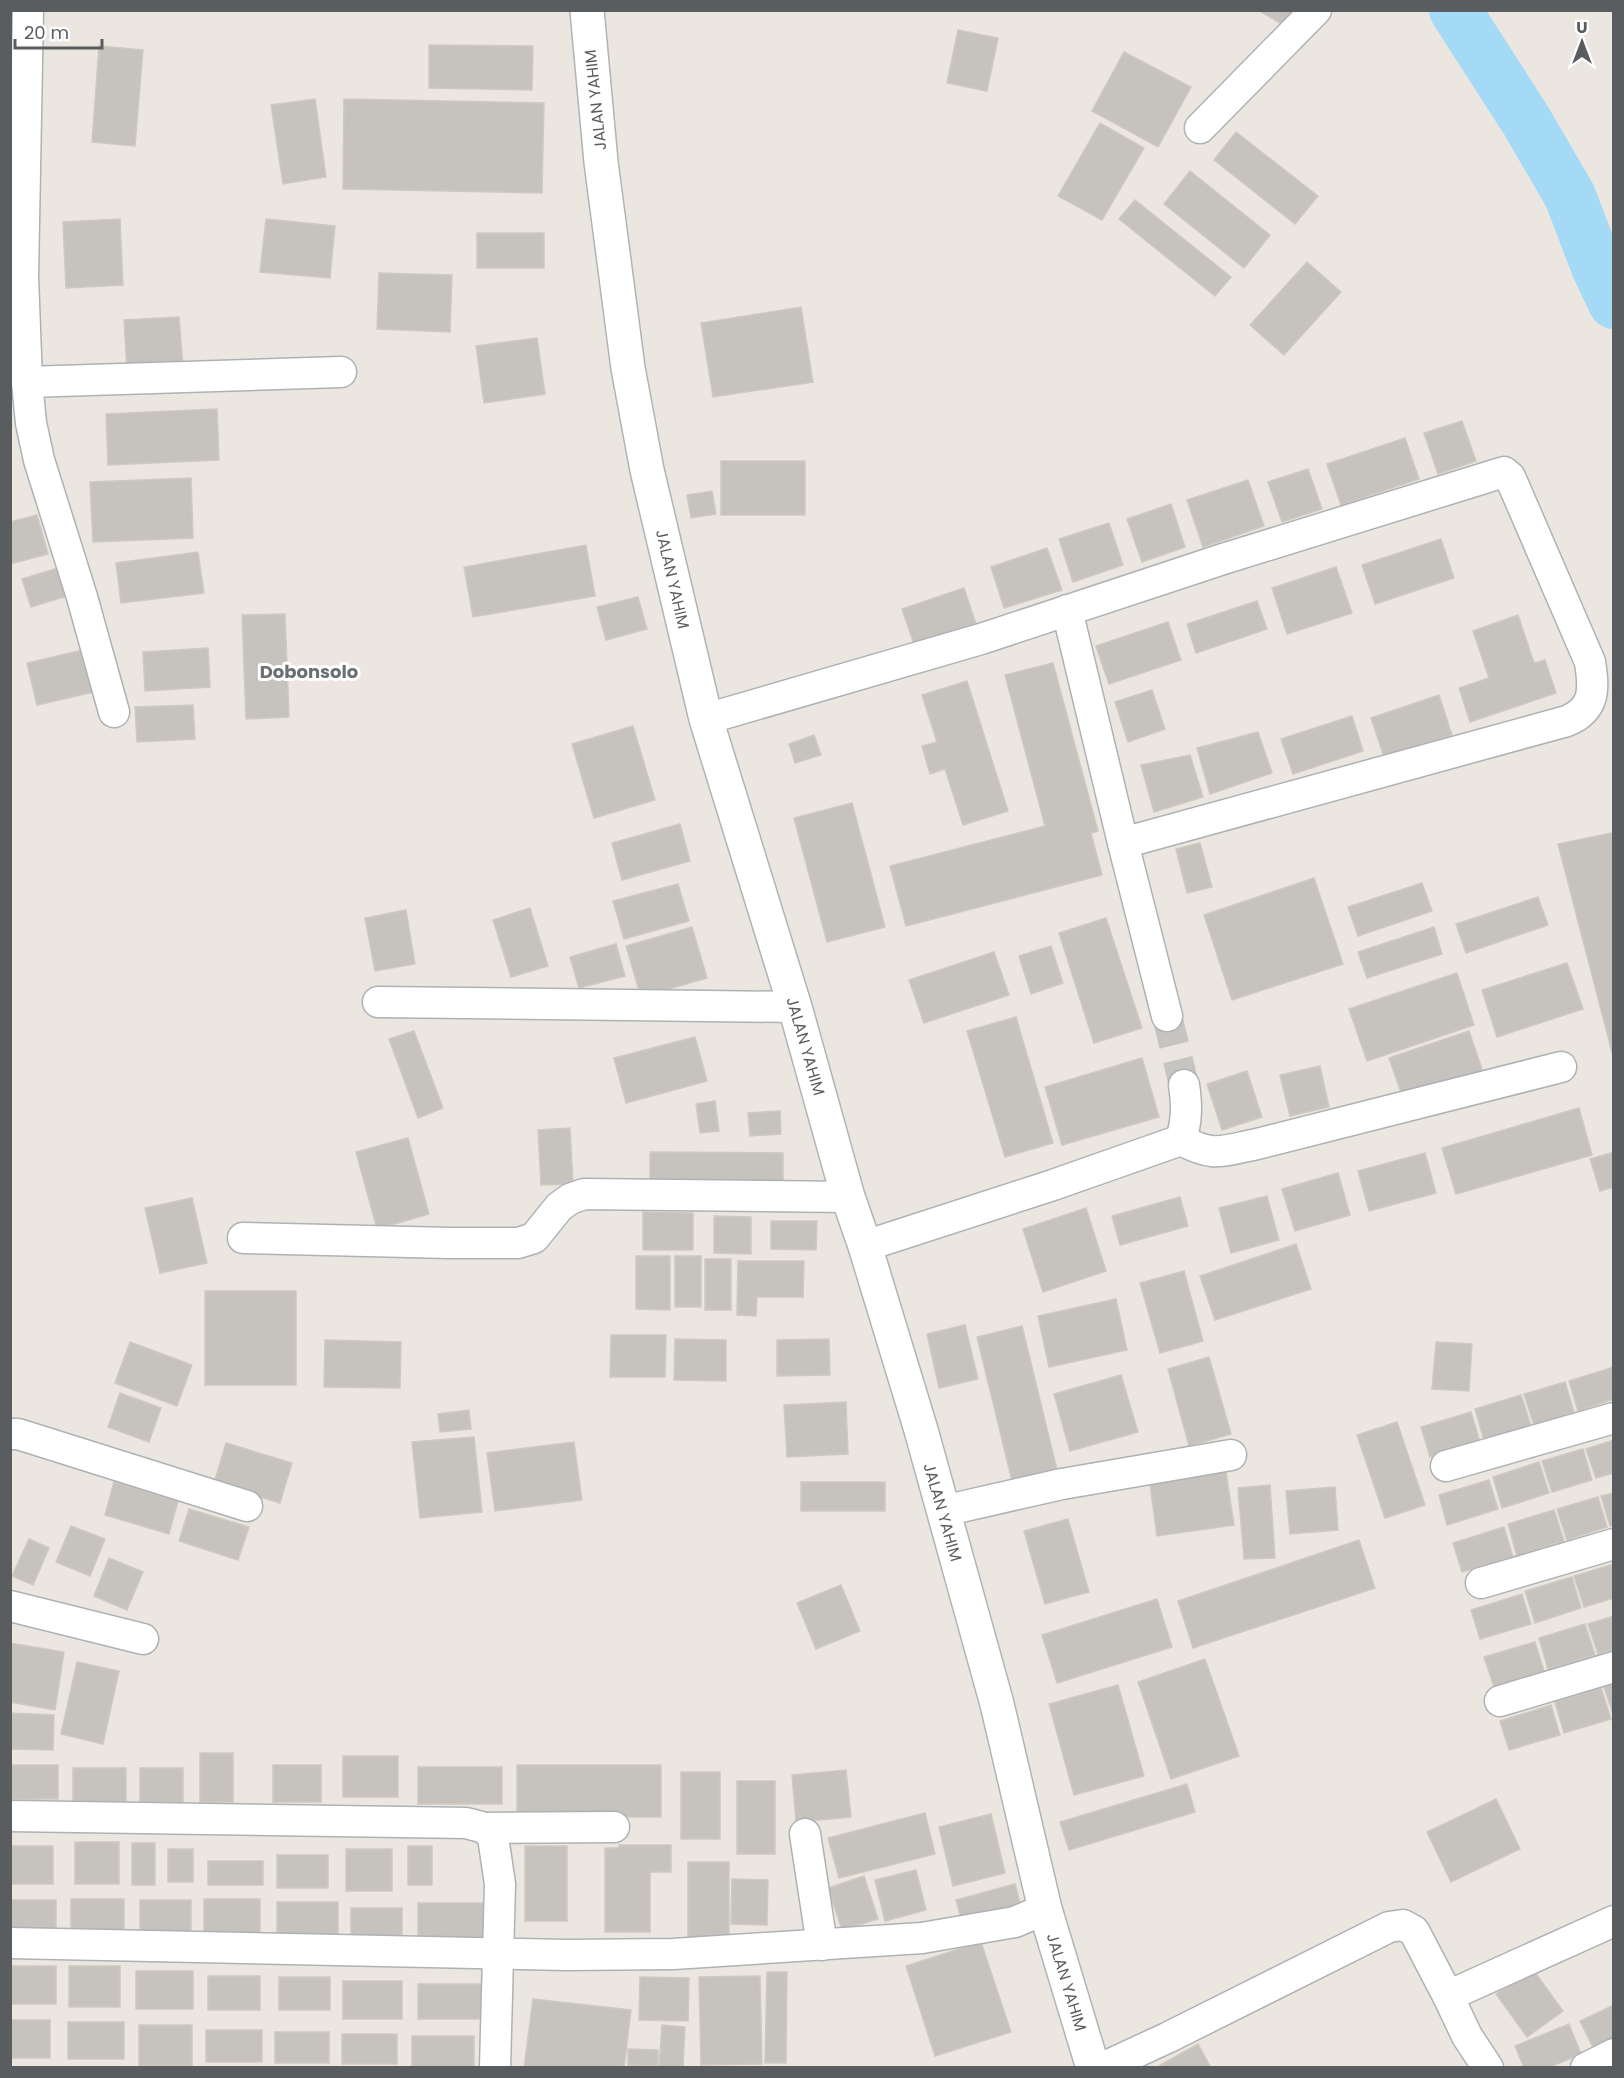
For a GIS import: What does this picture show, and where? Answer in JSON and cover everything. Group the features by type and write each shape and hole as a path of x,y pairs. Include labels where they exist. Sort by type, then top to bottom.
{"street":[{"path":"28,10 23,276 27,382 20,425 39,459 82,597 114,712"},
{"name":"JALAN YAHIM","path":"587,10 602,162 628,368 647,470 706,719 795,1007 848,1197 866,1246 943,1511 997,1704 1045,1909 1093,2067"},
{"path":"1200,128 1316,10"},
{"path":"27,382 341,372"},
{"path":"706,719 919,658 1504,472 1510,477 1590,662 1594,686 1589,703 1579,716 1123,843"},
{"path":"1068,610 1167,1016"},
{"path":"378,1002 795,1007"},
{"path":"866,1246 1182,1140 1200,1150 1219,1152 1561,1067"},
{"path":"1182,1140 1187,1106 1184,1085"},
{"path":"243,1238 518,1243 534,1238 559,1208 570,1199 584,1194 848,1197"},
{"path":"1446,1466 1614,1418"},
{"path":"10,1434 18,1434 248,1506"},
{"path":"943,1511 1062,1484 1231,1455"},
{"path":"1481,1583 1614,1544"},
{"path":"10,1606 143,1639"},
{"path":"1500,1701 1614,1667"},
{"path":"10,1816 466,1823 484,1828 614,1827"},
{"path":"484,1828 493,1837 500,1884 495,2067"},
{"path":"805,1834 822,1945"},
{"path":"10,1943 498,1954 673,1954 922,1938 1015,1922 1045,1909"},
{"path":"1448,1996 1614,1922"},
{"path":"1102,2067 1167,2038 1389,1927 1403,1925 1414,1931 1467,2036 1488,2067"},
{"path":"1586,2067 1614,2054"}],"building":[{"path":"1258,10 1304,10 1293,31"},
{"path":"958,30 998,38 987,91 947,83"},
{"path":"429,45 533,46 532,90 429,88"},
{"path":"99,46 143,50 135,146 92,142"},
{"path":"1124,52 1191,87 1158,147 1092,111"},
{"path":"315,99 326,177 283,184 271,105"},
{"path":"344,99 544,103 542,193 343,189"},
{"path":"1100,123 1144,148 1102,220 1058,196"},
{"path":"1236,132 1318,196 1295,224 1214,160"},
{"path":"1190,171 1270,235 1244,268 1164,204"},
{"path":"1135,200 1231,277 1215,296 1119,219"},
{"path":"120,219 123,285 66,288 63,222"},
{"path":"266,219 335,226 330,278 260,272"},
{"path":"477,233 544,233 544,268 477,268"},
{"path":"1307,262 1341,292 1284,355 1250,325"},
{"path":"379,273 452,275 450,332 377,329"},
{"path":"801,307 813,382 713,397 701,323"},
{"path":"179,317 183,367 127,371 124,320"},
{"path":"537,338 545,394 484,403 476,346"},
{"path":"217,409 219,460 108,465 106,414"},
{"path":"1462,421 1476,461 1438,474 1424,433"},
{"path":"1405,438 1419,479 1341,505 1327,464"},
{"path":"721,461 805,461 805,515 721,515"},
{"path":"1308,469 1322,509 1282,522 1268,482"},
{"path":"191,478 193,538 93,542 90,482"},
{"path":"1248,480 1264,526 1203,547 1187,500"},
{"path":"712,491 716,514 691,518 687,495"},
{"path":"1171,504 1185,547 1142,562 1127,519"},
{"path":"37,515 48,554 10,564 10,522"},
{"path":"1109,523 1123,565 1073,582 1059,539"},
{"path":"1441,539 1454,578 1375,604 1362,565"},
{"path":"586,545 595,596 473,617 464,567"},
{"path":"1047,548 1062,590 1004,608 991,567"},
{"path":"198,552 204,593 121,603 116,563"},
{"path":"1336,567 1352,613 1287,634 1272,588"},
{"path":"58,568 67,596 31,607 22,579"},
{"path":"964,588 977,627 915,647 902,609"},
{"path":"638,597 647,629 606,640 597,607"},
{"path":"1257,601 1267,629 1196,653 1187,624"},
{"path":"285,614 289,717 246,719 242,615"},
{"path":"1518,615 1534,663 1545,660 1556,693 1470,722 1459,688 1489,678 1473,631"},
{"path":"1168,622 1181,660 1109,684 1096,646"},
{"path":"208,648 210,687 145,691 143,652"},
{"path":"83,650 94,692 37,705 27,663"},
{"path":"1053,663 1098,831 1091,833 1102,875 906,926 890,866 1045,826 1005,675"},
{"path":"967,681 1008,811 963,825 945,769 930,774 922,746 937,742 922,695"},
{"path":"1152,690 1165,729 1128,742 1115,702"},
{"path":"1439,695 1452,735 1384,757 1371,718"},
{"path":"193,705 195,739 137,742 135,707"},
{"path":"1352,716 1363,751 1293,774 1281,739"},
{"path":"633,726 655,800 594,818 572,744"},
{"path":"1258,732 1272,773 1210,794 1197,748"},
{"path":"814,735 821,755 795,763 789,744"},
{"path":"1190,755 1203,797 1154,812 1141,765"},
{"path":"852,803 885,927 827,942 794,818"},
{"path":"680,824 690,861 622,880 612,843"},
{"path":"1611,833 1614,841 1614,1060 1558,844"},
{"path":"1200,843 1212,887 1187,893 1176,849"},
{"path":"1314,878 1343,964 1232,1000 1204,915"},
{"path":"1422,883 1432,911 1358,936 1348,907"},
{"path":"678,884 689,921 624,939 613,901"},
{"path":"1538,897 1548,925 1466,953 1456,924"},
{"path":"530,908 548,966 511,977 493,920"},
{"path":"406,910 415,964 375,971 365,918"},
{"path":"1106,918 1142,1028 1094,1043 1059,933"},
{"path":"692,927 707,978 641,997 626,946"},
{"path":"1434,927 1442,954 1367,978 1358,952"},
{"path":"616,944 625,976 579,988 570,957"},
{"path":"1051,946 1063,983 1031,994 1019,956"},
{"path":"994,952 1009,995 924,1023 909,980"},
{"path":"1567,963 1583,1009 1497,1037 1482,990"},
{"path":"1457,973 1474,1025 1367,1061 1349,1009"},
{"path":"1016,1017 1053,1143 1005,1157 967,1031"},
{"path":"414,1031 443,1108 418,1118 389,1039"},
{"path":"1469,1031 1484,1075 1404,1101 1389,1058"},
{"path":"695,1037 707,1081 626,1103 614,1058"},
{"path":"1142,1058 1159,1117 1062,1145 1045,1087"},
{"path":"1320,1066 1329,1107 1290,1116 1280,1075"},
{"path":"1247,1071 1262,1117 1222,1130 1207,1084"},
{"path":"715,1101 719,1131 700,1133 696,1104"},
{"path":"1579,1108 1592,1155 1456,1194 1442,1148"},
{"path":"780,1111 781,1134 750,1136 748,1113"},
{"path":"570,1128 573,1184 541,1185 538,1130"},
{"path":"408,1138 429,1214 377,1229 356,1152"},
{"path":"650,1152 783,1153 783,1192 650,1191"},
{"path":"1614,1152 1614,1187 1600,1191 1590,1159"},
{"path":"1425,1153 1436,1193 1369,1211 1358,1171"},
{"path":"1338,1173 1350,1215 1295,1231 1282,1189"},
{"path":"1267,1196 1279,1240 1231,1253 1219,1208"},
{"path":"1180,1197 1188,1226 1120,1245 1112,1216"},
{"path":"192,1198 207,1263 160,1273 145,1208"},
{"path":"1086,1208 1106,1271 1043,1292 1023,1229"},
{"path":"643,1212 693,1213 693,1250 643,1250"},
{"path":"714,1216 751,1217 751,1254 714,1253"},
{"path":"771,1221 817,1221 816,1250 771,1249"},
{"path":"1296,1244 1311,1289 1215,1320 1200,1276"},
{"path":"636,1256 670,1256 670,1310 636,1309"},
{"path":"675,1256 701,1256 701,1307 675,1307"},
{"path":"705,1259 731,1259 731,1310 705,1310"},
{"path":"738,1261 804,1261 803,1297 757,1297 756,1316 737,1315"},
{"path":"1184,1271 1203,1341 1160,1353 1140,1283"},
{"path":"205,1291 296,1291 296,1385 205,1385"},
{"path":"1116,1299 1127,1350 1049,1367 1038,1316"},
{"path":"965,1325 978,1379 939,1388 927,1334"},
{"path":"1022,1326 1059,1478 1014,1489 977,1337"},
{"path":"611,1335 666,1335 665,1377 610,1377"},
{"path":"675,1339 726,1340 726,1381 674,1380"},
{"path":"829,1339 830,1375 777,1376 777,1340"},
{"path":"325,1340 401,1342 400,1388 324,1387"},
{"path":"130,1342 192,1365 177,1406 115,1383"},
{"path":"1436,1342 1472,1344 1469,1391 1432,1389"},
{"path":"1209,1357 1231,1434 1189,1446 1168,1369"},
{"path":"1614,1367 1614,1399 1578,1411 1569,1381"},
{"path":"1121,1375 1138,1432 1070,1451 1054,1394"},
{"path":"1565,1382 1574,1412 1534,1425 1524,1394"},
{"path":"120,1393 161,1408 149,1442 108,1427"},
{"path":"1521,1395 1531,1426 1484,1440 1475,1409"},
{"path":"846,1402 848,1454 787,1457 784,1405"},
{"path":"469,1410 471,1429 440,1432 438,1414"},
{"path":"1471,1412 1480,1442 1430,1457 1421,1427"},
{"path":"1397,1422 1425,1505 1385,1518 1357,1435"},
{"path":"474,1437 482,1512 420,1518 412,1442"},
{"path":"1614,1440 1614,1473 1596,1478 1586,1449"},
{"path":"574,1442 582,1500 495,1511 487,1453"},
{"path":"226,1443 292,1463 280,1503 214,1483"},
{"path":"1583,1449 1592,1480 1552,1492 1542,1461"},
{"path":"1539,1462 1549,1493 1502,1508 1493,1477"},
{"path":"1226,1472 1234,1525 1157,1536 1150,1484"},
{"path":"1489,1480 1498,1509 1447,1525 1439,1495"},
{"path":"114,1482 178,1501 169,1534 105,1515"},
{"path":"801,1482 885,1482 885,1511 801,1511"},
{"path":"1270,1485 1275,1558 1244,1559 1238,1488"},
{"path":"1335,1487 1338,1530 1290,1534 1286,1491"},
{"path":"1614,1493 1614,1525 1610,1526 1601,1496"},
{"path":"1598,1497 1607,1527 1567,1540 1557,1509"},
{"path":"189,1509 249,1527 238,1560 179,1541"},
{"path":"1554,1510 1564,1541 1517,1556 1508,1524"},
{"path":"1068,1519 1089,1592 1045,1604 1024,1531"},
{"path":"71,1526 105,1539 90,1576 56,1562"},
{"path":"1504,1527 1513,1557 1462,1572 1453,1543"},
{"path":"29,1539 49,1548 33,1585 12,1576"},
{"path":"1359,1540 1375,1588 1193,1648 1178,1601"},
{"path":"109,1558 143,1572 127,1610 94,1596"},
{"path":"1614,1564 1614,1598 1584,1607 1574,1576"},
{"path":"1572,1577 1581,1608 1535,1623 1525,1591"},
{"path":"841,1585 860,1631 816,1649 797,1603"},
{"path":"1522,1594 1531,1624 1480,1639 1471,1610"},
{"path":"1157,1599 1172,1647 1057,1683 1042,1635"},
{"path":"1614,1616 1614,1649 1598,1654 1588,1624"},
{"path":"1585,1624 1595,1655 1548,1669 1539,1638"},
{"path":"1535,1642 1544,1671 1494,1687 1484,1657"},
{"path":"10,1643 64,1652 55,1710 10,1702"},
{"path":"1205,1659 1239,1756 1171,1779 1138,1682"},
{"path":"77,1662 119,1671 103,1744 61,1734"},
{"path":"1614,1684 1614,1717 1604,1687"},
{"path":"1118,1685 1144,1776 1074,1795 1049,1704"},
{"path":"1601,1688 1611,1719 1564,1733 1555,1702"},
{"path":"1551,1705 1560,1735 1509,1750 1500,1721"},
{"path":"10,1713 54,1715 53,1750 10,1749"},
{"path":"200,1753 233,1753 233,1802 200,1802"},
{"path":"343,1756 398,1756 398,1797 343,1797"},
{"path":"10,1765 58,1765 58,1799 10,1799"},
{"path":"273,1765 321,1765 321,1802 273,1802"},
{"path":"517,1765 661,1765 661,1817 517,1817"},
{"path":"418,1767 502,1767 502,1804 418,1804"},
{"path":"73,1768 126,1768 126,1804 73,1804"},
{"path":"140,1768 183,1768 183,1802 140,1802"},
{"path":"846,1770 851,1817 796,1822 792,1775"},
{"path":"681,1772 720,1772 720,1839 681,1839"},
{"path":"737,1781 775,1781 775,1854 737,1854"},
{"path":"1187,1784 1195,1812 1069,1850 1060,1822"},
{"path":"1496,1799 1520,1849 1451,1882 1427,1832"},
{"path":"925,1813 935,1854 839,1878 828,1838"},
{"path":"991,1814 1005,1873 953,1886 939,1827"},
{"path":"75,1842 119,1842 119,1884 75,1884"},
{"path":"132,1843 155,1843 155,1885 132,1885"},
{"path":"619,1845 671,1845 671,1872 650,1872 650,1932 605,1932 605,1848 619,1848"},
{"path":"10,1846 53,1846 53,1884 10,1884"},
{"path":"408,1846 432,1846 432,1885 408,1885"},
{"path":"525,1846 567,1846 567,1921 525,1921"},
{"path":"168,1849 193,1849 193,1882 168,1882"},
{"path":"346,1849 392,1849 392,1891 346,1891"},
{"path":"277,1855 328,1855 328,1888 277,1888"},
{"path":"208,1861 263,1861 263,1885 208,1885"},
{"path":"688,1862 729,1862 729,1939 688,1939"},
{"path":"916,1870 926,1910 885,1921 875,1880"},
{"path":"864,1876 878,1919 842,1930 828,1888"},
{"path":"732,1879 768,1880 767,1925 731,1924"},
{"path":"1015,1884 1022,1910 963,1926 956,1900"},
{"path":"71,1899 124,1899 124,1931 71,1931"},
{"path":"204,1899 260,1899 260,1938 204,1938"},
{"path":"10,1900 56,1900 56,1935 10,1935"},
{"path":"140,1900 191,1900 191,1939 140,1939"},
{"path":"277,1902 338,1902 338,1943 277,1943"},
{"path":"418,1903 487,1903 487,1943 418,1943"},
{"path":"351,1908 402,1908 402,1943 351,1943"},
{"path":"981,1942 1011,2032 935,2056 906,1966"},
{"path":"10,1966 56,1966 56,2004 10,2004"},
{"path":"69,1966 120,1966 120,2007 69,2007"},
{"path":"1532,1968 1563,2011 1527,2037 1496,1994"},
{"path":"136,1971 193,1971 193,2009 136,2009"},
{"path":"767,1972 787,1972 786,2063 765,2063"},
{"path":"208,1976 260,1976 260,2010 208,2010"},
{"path":"760,1976 762,2064 701,2065 699,1977"},
{"path":"279,1977 330,1977 330,2010 279,2010"},
{"path":"640,1977 689,1978 688,2021 639,2020"},
{"path":"343,1981 402,1981 402,2019 343,2019"},
{"path":"418,1984 485,1984 485,2019 418,2019"},
{"path":"533,1999 631,2010 624,2068 524,2068"},
{"path":"1614,2005 1614,2040 1594,2049 1580,2021"},
{"path":"10,2020 50,2020 50,2058 10,2058"},
{"path":"68,2022 124,2022 124,2059 68,2059"},
{"path":"1569,2024 1581,2054 1548,2068 1524,2068 1515,2046"},
{"path":"139,2025 192,2025 192,2066 139,2066"},
{"path":"662,2025 685,2027 683,2068 659,2068"},
{"path":"206,2030 262,2030 262,2062 206,2062"},
{"path":"275,2032 329,2032 329,2063 275,2063"},
{"path":"342,2034 397,2034 397,2064 342,2064"},
{"path":"412,2036 474,2036 474,2068 412,2068"},
{"path":"1198,2044 1211,2068 1155,2068"},
{"path":"628,2049 658,2050 658,2066 628,2065"}],"waterway":[{"path":"1455,10 1527,122 1570,196 1597,267 1614,303"}],"tunnel":[{"path":"1167,1016 1184,1085"}],"district":[{"name":"Dobonsolo","path":"309,672"}]}
